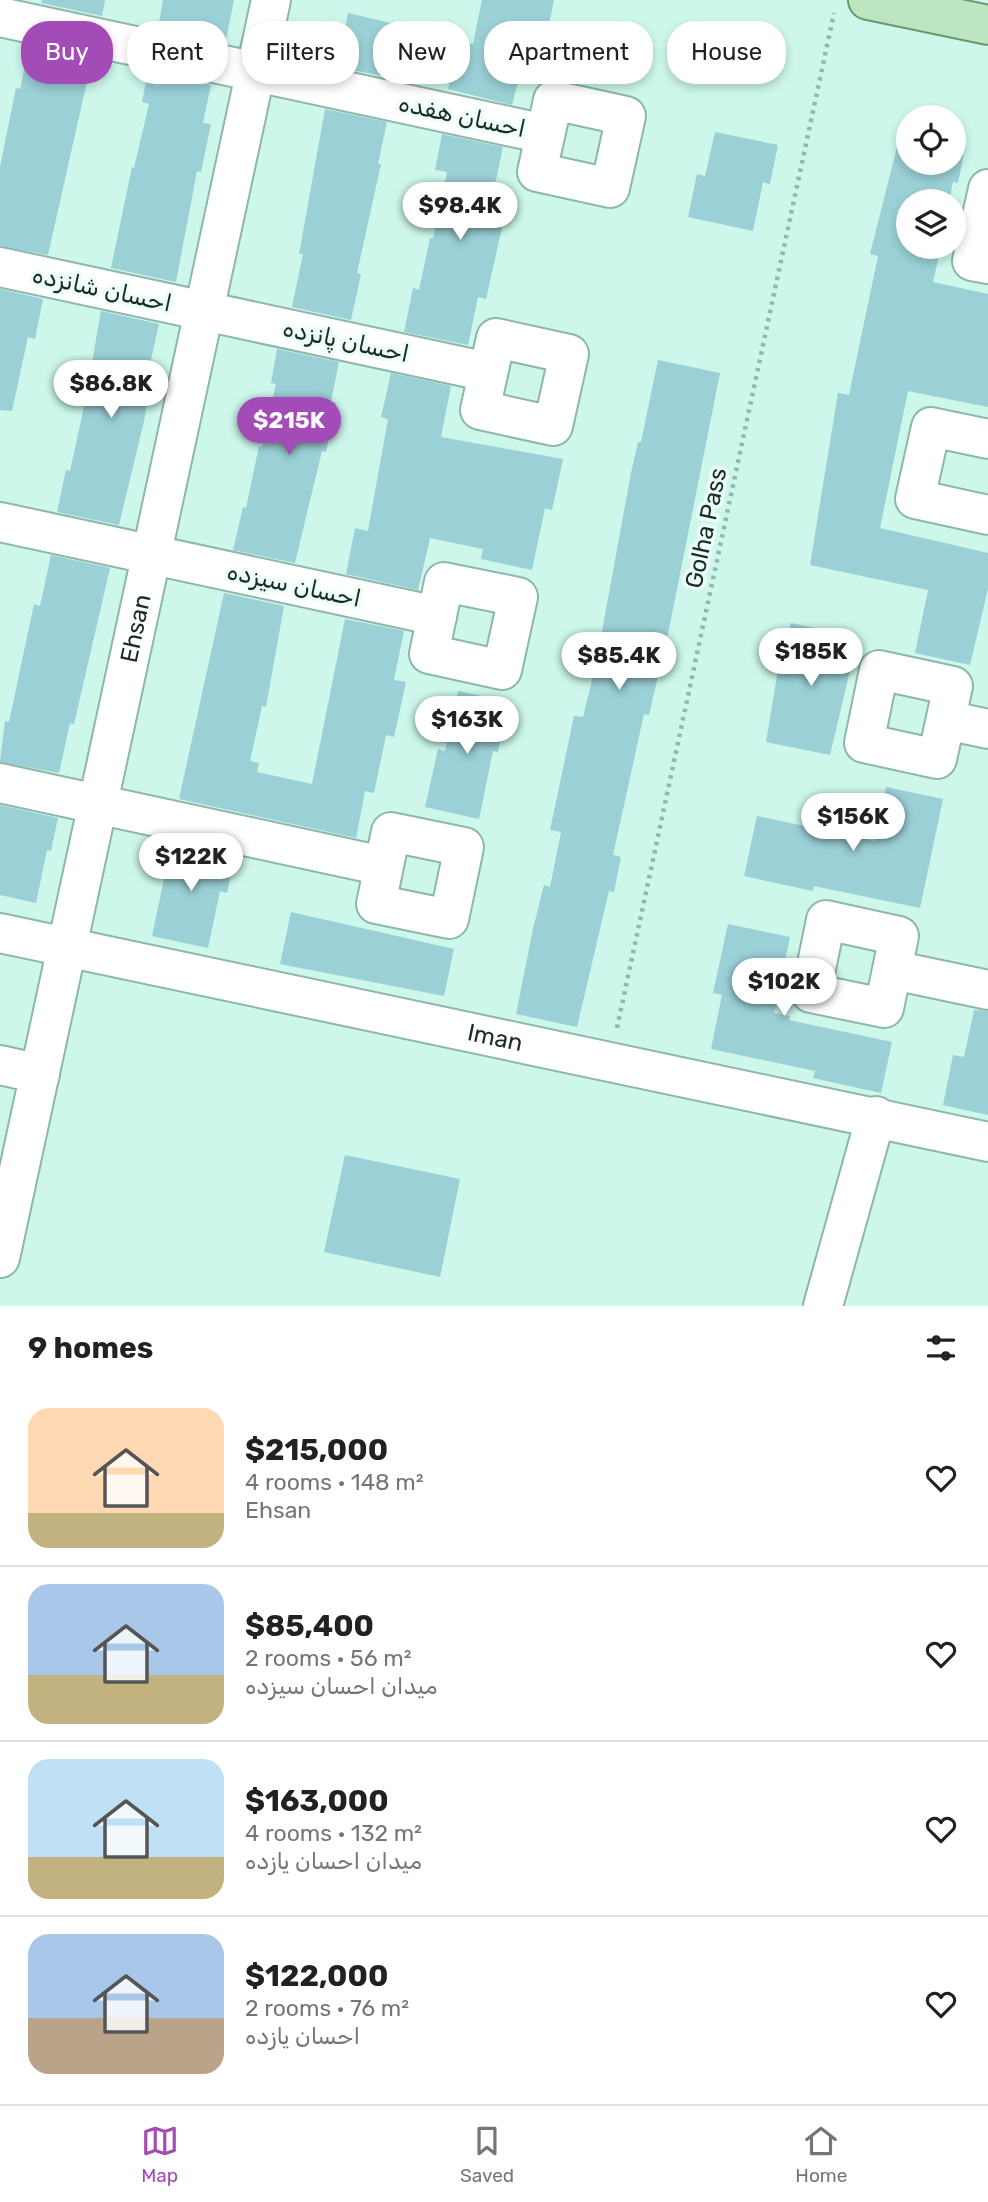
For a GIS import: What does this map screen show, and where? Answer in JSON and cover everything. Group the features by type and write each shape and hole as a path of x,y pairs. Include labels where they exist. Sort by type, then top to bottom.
{"main road":[{"path":"867,0 988,25"}],"street":[{"name":"Ehsan","path":"266,21 271,0"},
{"name":"احسان هفده","path":"0,17 242,69"},
{"name":"Ehsan","path":"0,1258 252,84"},
{"name":"احسان هفده","path":"311,84 545,134"},
{"path":"988,189 972,261 988,264"},
{"name":"احسان شانزده","path":"0,267 204,311"},
{"name":"احسان پانزده","path":"204,311 488,372"},
{"path":"988,439 930,427 915,499 988,515"},
{"name":"احسان سیزده","path":"0,522 437,616"},
{"path":"946,720 988,729"},
{"path":"0,783 383,866"},
{"name":"Iman","path":"0,933 609,1063 876,1116 988,1142"},
{"path":"892,970 988,990"},
{"path":"0,1065 40,1074"},
{"path":"823,1306 876,1116"}],"path":[{"name":"Golha Pass","path":"609,1063 836,0"}],"building":[{"path":"42,0 105,0 102,16 41,3"},
{"path":"163,0 234,0 228,30 228,21 159,21"},
{"path":"482,0 554,0 550,21 484,21 484,84 517,84 512,105 448,89 449,84 470,84 470,43 473,44"},
{"path":"348,13 382,21 373,21 373,74 359,71 359,21 346,21"},
{"path":"21,84 86,84 48,255 0,246 0,167 16,88 20,89"},
{"path":"145,84 211,85 203,123 211,124 201,172 197,171 176,282 111,268 132,167 134,168 149,104 142,102"},
{"path":"325,109 387,122 378,164 381,164 357,273 361,274 351,320 292,307 303,254 299,254"},
{"path":"715,132 778,145 770,184 763,182 753,231 688,217 697,174 705,176"},
{"path":"442,134 503,147 494,189 510,192 486,299 478,297 468,345 404,332 413,288 419,290 430,238 433,238 447,172 435,170"},
{"path":"896,151 896,175 960,175 958,183 953,182 952,189 896,189 896,259 938,259 933,282 988,294 988,407 908,391 880,528 988,553 988,589 970,665 915,653 928,590 810,565 838,393 849,395 878,256 870,254"},
{"path":"0,289 43,299 35,339 28,337 12,411 0,410"},
{"path":"101,311 159,324 150,364 154,365 144,421 119,525 57,512 66,470 70,471"},
{"path":"277,349 339,362 331,401 336,403 326,452 322,451 295,563 233,550 243,507 246,508 259,446 262,447 276,384 271,383"},
{"path":"658,360 720,373 670,624 649,715 644,714 613,855 621,857 614,892 609,891 577,1027 516,1014 533,929 544,885 550,887 561,832 550,830 574,716 583,717 596,664 631,473 638,442 641,442"},
{"path":"391,373 451,386 441,437 563,459 552,510 545,508 532,570 481,559 483,549 430,538 418,590 346,574 355,528 368,531 388,419 381,417"},
{"path":"51,555 110,568 74,724 70,723 59,773 0,762 5,721 9,722 34,604 40,606"},
{"path":"224,593 284,606 266,707 262,706 250,761 259,763 257,772 312,784 345,619 404,631 394,680 406,682 394,737 386,735 374,793 365,791 356,838 179,799"},
{"path":"791,623 858,637 830,755 766,742 779,664"},
{"path":"458,691 509,702 498,752 493,751 479,819 425,807 438,749 445,751"},
{"path":"886,787 943,799 920,908 814,886 813,891 744,876 757,816 875,841"},
{"path":"0,805 58,818 51,851 47,850 36,903 0,895"},
{"path":"167,842 235,856 227,893 220,891 208,948 152,936 164,879 160,878"},
{"path":"291,912 454,949 444,996 280,964"},
{"path":"728,924 790,937 774,1013 790,1016 789,1020 892,1042 881,1093 813,1078 815,1071 711,1049 722,995 713,993"},
{"path":"974,1010 988,1011 988,1115 943,1105 953,1055 964,1057"},
{"path":"345,1155 460,1179 440,1277 324,1252"}]}
